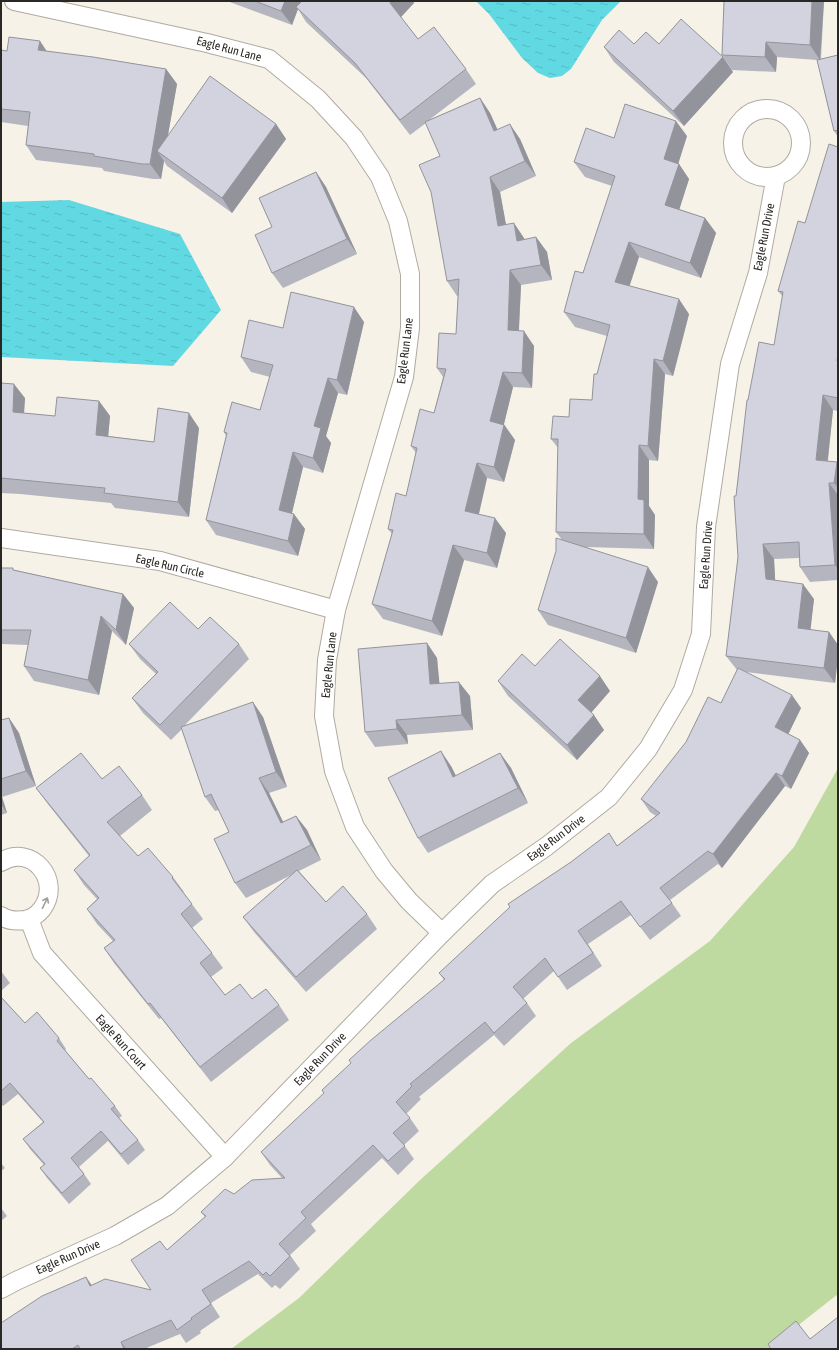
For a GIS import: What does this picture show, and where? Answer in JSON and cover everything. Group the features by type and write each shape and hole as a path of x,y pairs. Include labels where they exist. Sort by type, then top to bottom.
{"street":[{"name":"Eagle Run Lane","path":"14,1 207,43 269,60 318,99 354,138 380,177 398,221 410,274 410,328 404,377 336,610 327,660 324,716 334,770 355,827 384,871 409,901 442,933"},
{"name":"Eagle Run Drive","path":"1,1289 115,1236 167,1206 225,1157 442,933 492,884 547,846 609,797 648,749 683,690 701,634 706,527 730,364 758,274 776,176"},
{"name":"Eagle Run Circle","path":"1,538 160,561 336,610"},
{"path":"1,862 18,856 31,859 41,867 47,878 50,890 47,902 39,912 29,919 16,921 1,916"},
{"name":"Eagle Run Court","path":"29,919 42,953 225,1157"}],"green space":[{"path":"838,768 838,1294 768,1349 231,1349 299,1298 419,1181 571,1043 710,941 794,847"}],"water":[{"path":"476,1 621,1 602,20 571,69 562,76 550,78 538,73 522,58 489,14"},
{"path":"69,200 180,234 221,310 173,366 1,357 1,202"}],"building":[{"path":"255,1 285,1 281,11"},
{"path":"302,1 391,1 390,3 418,39 434,27 466,69 400,120 355,63 296,7"},
{"path":"724,1 812,1 810,45 766,42 765,57 722,55"},
{"path":"681,19 723,57 673,111 604,47 619,30 634,44 646,32 659,44"},
{"path":"9,37 40,41 38,50 166,69 150,164 94,156 94,154 26,145 30,112 1,109 1,50 7,51"},
{"path":"838,55 838,130 834,131 817,60"},
{"path":"210,76 276,124 222,198 157,151"},
{"path":"480,98 494,131 510,124 525,161 490,177 498,226 514,223 517,241 536,237 541,265 510,270 508,330 524,331 522,373 503,372 490,421 504,425 494,467 477,463 465,511 495,518 487,553 453,545 432,621 372,604 393,530 388,529 396,493 406,496 417,448 411,446 420,409 434,413 446,369 437,368 439,333 456,334 459,279 447,281 431,192 419,165 440,156 425,122"},
{"path":"625,104 676,121 664,159 679,164 665,205 705,218 690,263 629,242 615,282 679,299 663,361 654,359 648,446 639,445 638,499 644,500 644,534 556,532 558,439 551,439 553,416 569,417 570,399 592,400 594,374 597,374 610,325 564,312 575,271 583,273 615,176 574,162 586,128 614,138"},
{"path":"829,144 838,147 838,398 823,395 816,460 837,462 834,483 829,483 835,565 800,567 799,542 763,544 766,579 803,584 798,628 829,632 824,668 726,656 738,557 734,496 736,496 747,400 759,342 774,345 783,292 778,291 798,221 805,223"},
{"path":"316,172 347,239 272,273 255,235 272,227 259,198"},
{"path":"291,292 354,307 337,380 328,378 314,426 321,428 313,458 293,452 279,510 294,514 288,541 206,520 227,433 224,432 232,402 260,410 273,365 241,357 249,320 283,328"},
{"path":"1,383 14,384 13,412 55,416 57,397 99,401 96,435 154,442 158,408 189,413 178,502 104,493 105,488 1,478"},
{"path":"556,538 648,567 626,638 538,610 556,551"},
{"path":"1,568 13,568 13,570 123,594 116,630 101,616 88,680 24,666 31,630 1,630"},
{"path":"170,602 198,629 210,617 239,644 160,725 132,698 158,672 129,644"},
{"path":"560,639 600,676 578,700 594,715 567,745 498,681 522,654 535,666"},
{"path":"427,643 430,684 459,682 462,715 396,720 397,729 365,732 358,649"},
{"path":"738,668 792,695 775,727 800,740 782,776 776,773 713,854 708,851 660,888 672,903 640,927 621,901 578,931 593,953 558,977 545,958 513,987 527,1003 494,1033 485,1022 410,1084 412,1086 396,1102 410,1118 393,1133 405,1146 388,1161 373,1145 301,1212 306,1218 279,1244 290,1256 270,1276 266,1272 263,1275 249,1261 202,1290 211,1304 177,1330 171,1320 121,1342 124,1349 80,1349 78,1345 72,1349 1,1349 1,1323 42,1296 86,1277 90,1286 105,1279 151,1290 131,1260 160,1241 167,1250 206,1216 201,1212 225,1189 234,1194 252,1180 285,1178 261,1152 324,1093 322,1090 351,1063 349,1060 445,979 439,973 510,907 508,904 571,862 609,833 617,846 660,813 641,799 686,742 708,697 721,703"},
{"path":"253,702 276,772 259,778 281,823 296,816 311,845 235,883 214,839 229,832 211,794 205,797 181,727"},
{"path":"9,718 26,771 1,779 1,720"},
{"path":"441,751 453,777 500,753 518,788 418,838 388,778"},
{"path":"81,753 102,779 119,766 142,795 107,822 138,856 148,848 173,877 172,878 192,904 181,914 212,953 200,963 225,995 240,984 252,999 266,989 279,1005 200,1067 150,1003 148,1004 104,948 115,940 87,909 99,898 74,870 90,855 36,788"},
{"path":"297,870 326,902 343,886 367,914 296,977 243,917"},
{"path":"1,997 25,1023 37,1012 59,1038 57,1041 89,1079 91,1078 115,1106 111,1109 138,1140 121,1154 101,1131 71,1158 84,1174 62,1193 40,1168 45,1164 23,1139 44,1122 10,1083 1,1091"},
{"path":"838,1317 838,1349 771,1349 768,1344 796,1321 810,1339"}]}
